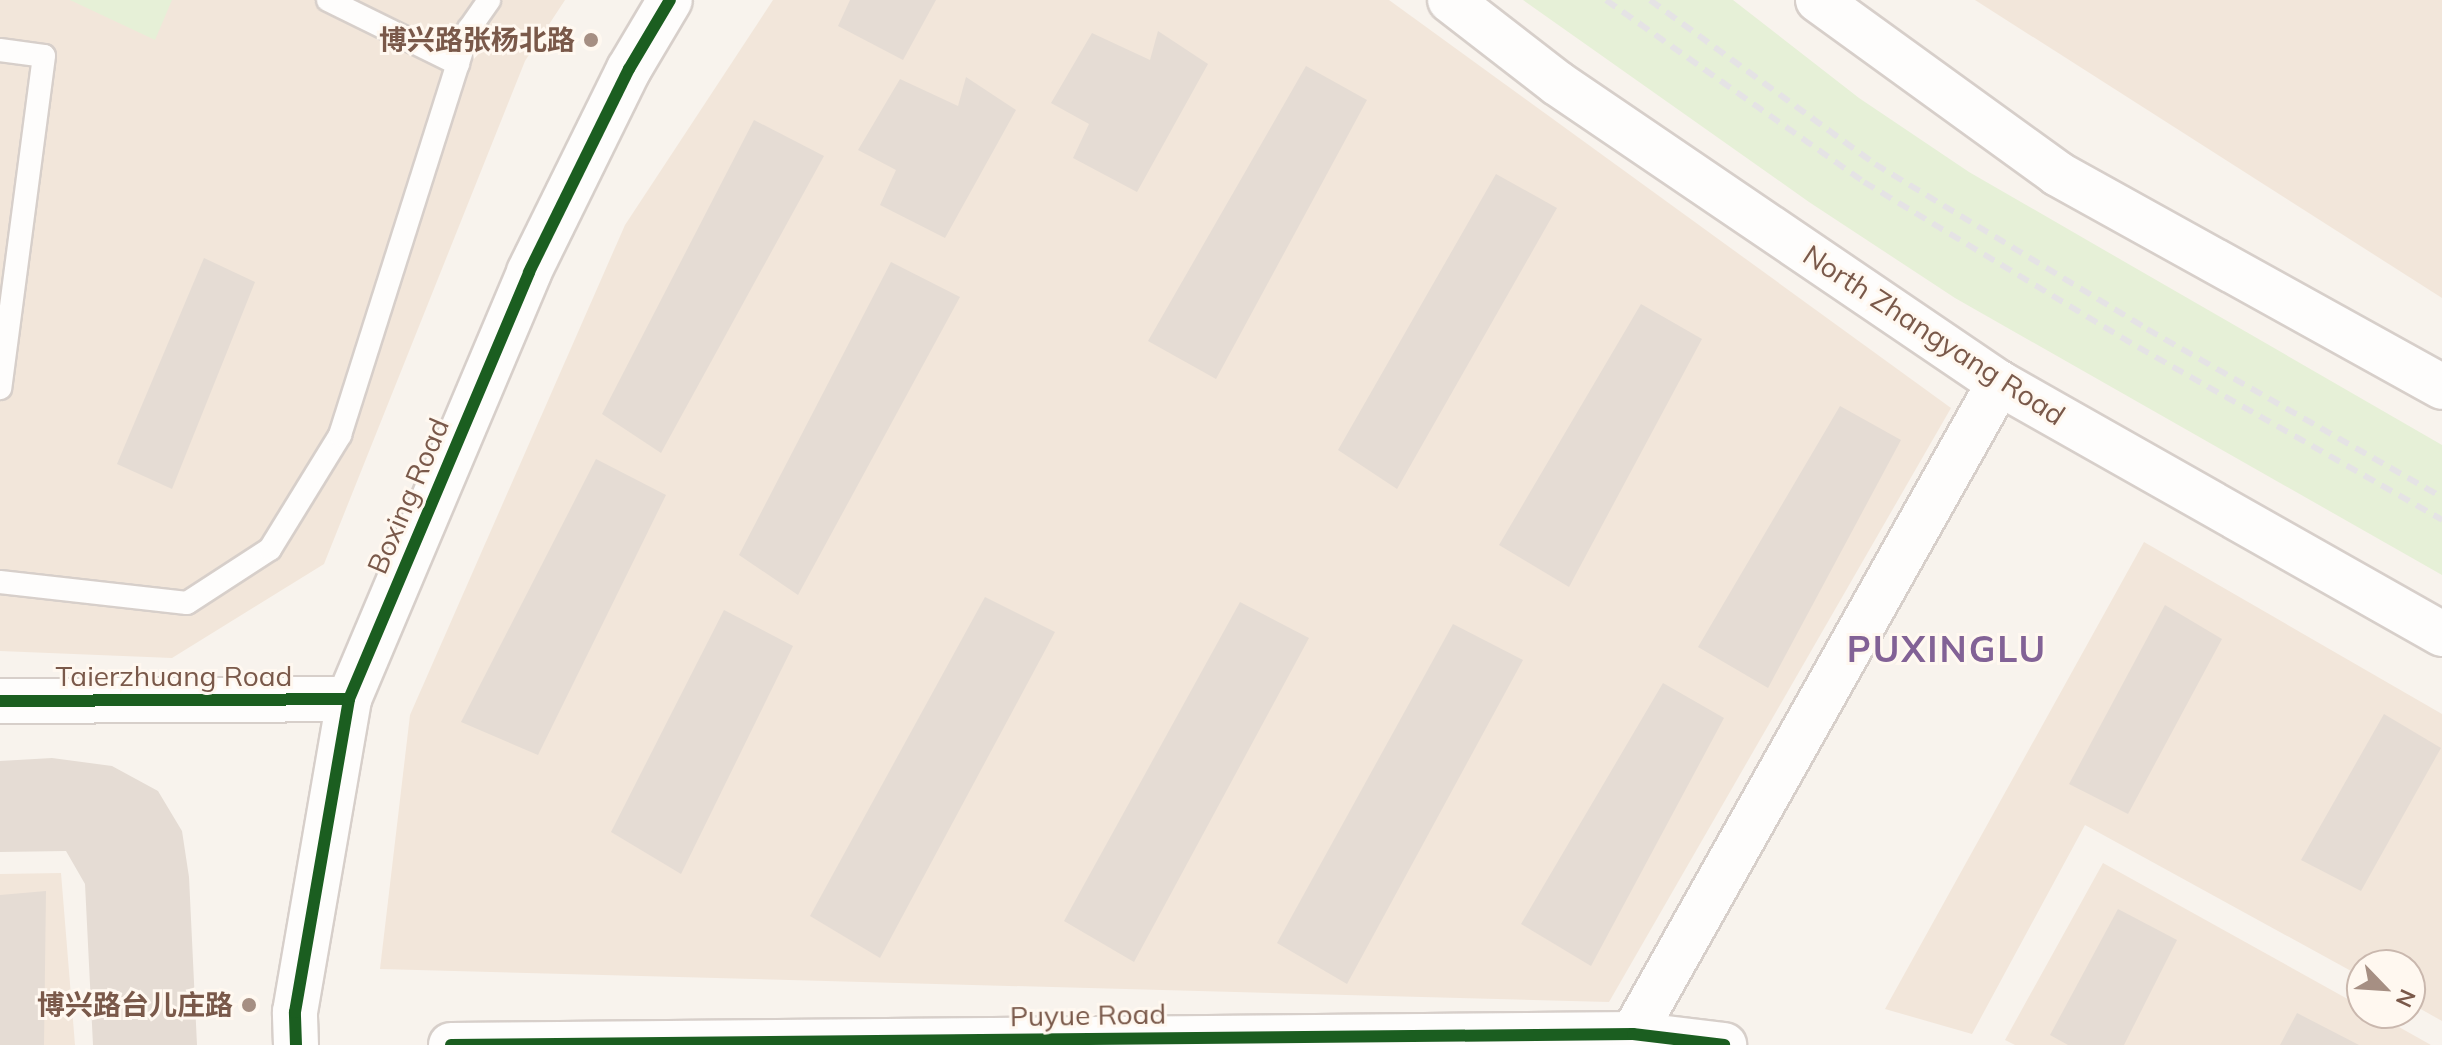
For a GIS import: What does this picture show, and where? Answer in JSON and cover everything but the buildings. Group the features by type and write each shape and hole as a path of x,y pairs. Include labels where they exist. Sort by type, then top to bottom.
{"street":[{"name":"Boxing Road","path":"296,1045 295,1012 349,699 529,272 629,69 670,0"},
{"name":"North Zhangyang Road","path":"1450,0 1557,83 1999,383 2442,634"},
{"path":"1818,0 2058,174 2442,387"},
{"path":"1633,1039 1999,383"},
{"name":"Taierzhuang Road","path":"0,701 349,699"},
{"name":"Puyue Road","path":"451,1045 1633,1039 1724,1045"}],"lane":[{"path":"328,0 458,64"},
{"path":"0,582 187,603 270,549 340,435 469,29 489,0"},
{"path":"0,50 44,56 0,388"}],"shaded area":[{"path":"0,0 565,0 525,61 324,564 172,658 0,651"},
{"path":"773,0 1389,0 1951,408 1609,1002 380,969 410,715 625,225"},
{"path":"1975,0 2442,0 2442,298"},
{"path":"2144,542 2442,714 2442,1021 2426,1012 2426,949 2346,949 2346,968 2085,825 1972,1034 1885,1009"},
{"path":"2103,863 2346,998 2346,1029 2402,1029 2431,1045 2015,1045 2005,1040"},
{"path":"61,873 75,1045 0,1045 0,874"}],"green space":[{"path":"70,0 172,0 155,40"},
{"path":"1523,0 1733,0 1859,98 1969,172 2442,445 2442,575 1955,298 1809,202"}],"railway":[{"path":"1606,0 1864,182 2138,347 2442,520"},
{"path":"1650,0 1875,164 2147,329 2442,497"}],"cycle path":[{"path":"296,1045 295,1012 349,699 529,272 629,69 670,0"},
{"path":"0,701 349,699"},
{"path":"451,1045 1633,1034 1724,1045"}],"place":[{"name":"博兴路张杨北路","path":"591,40"},
{"name":"博兴路台儿庄路","path":"249,1005"}],"district":[{"name":"PUXINGLU","path":"1947,649"}]}
